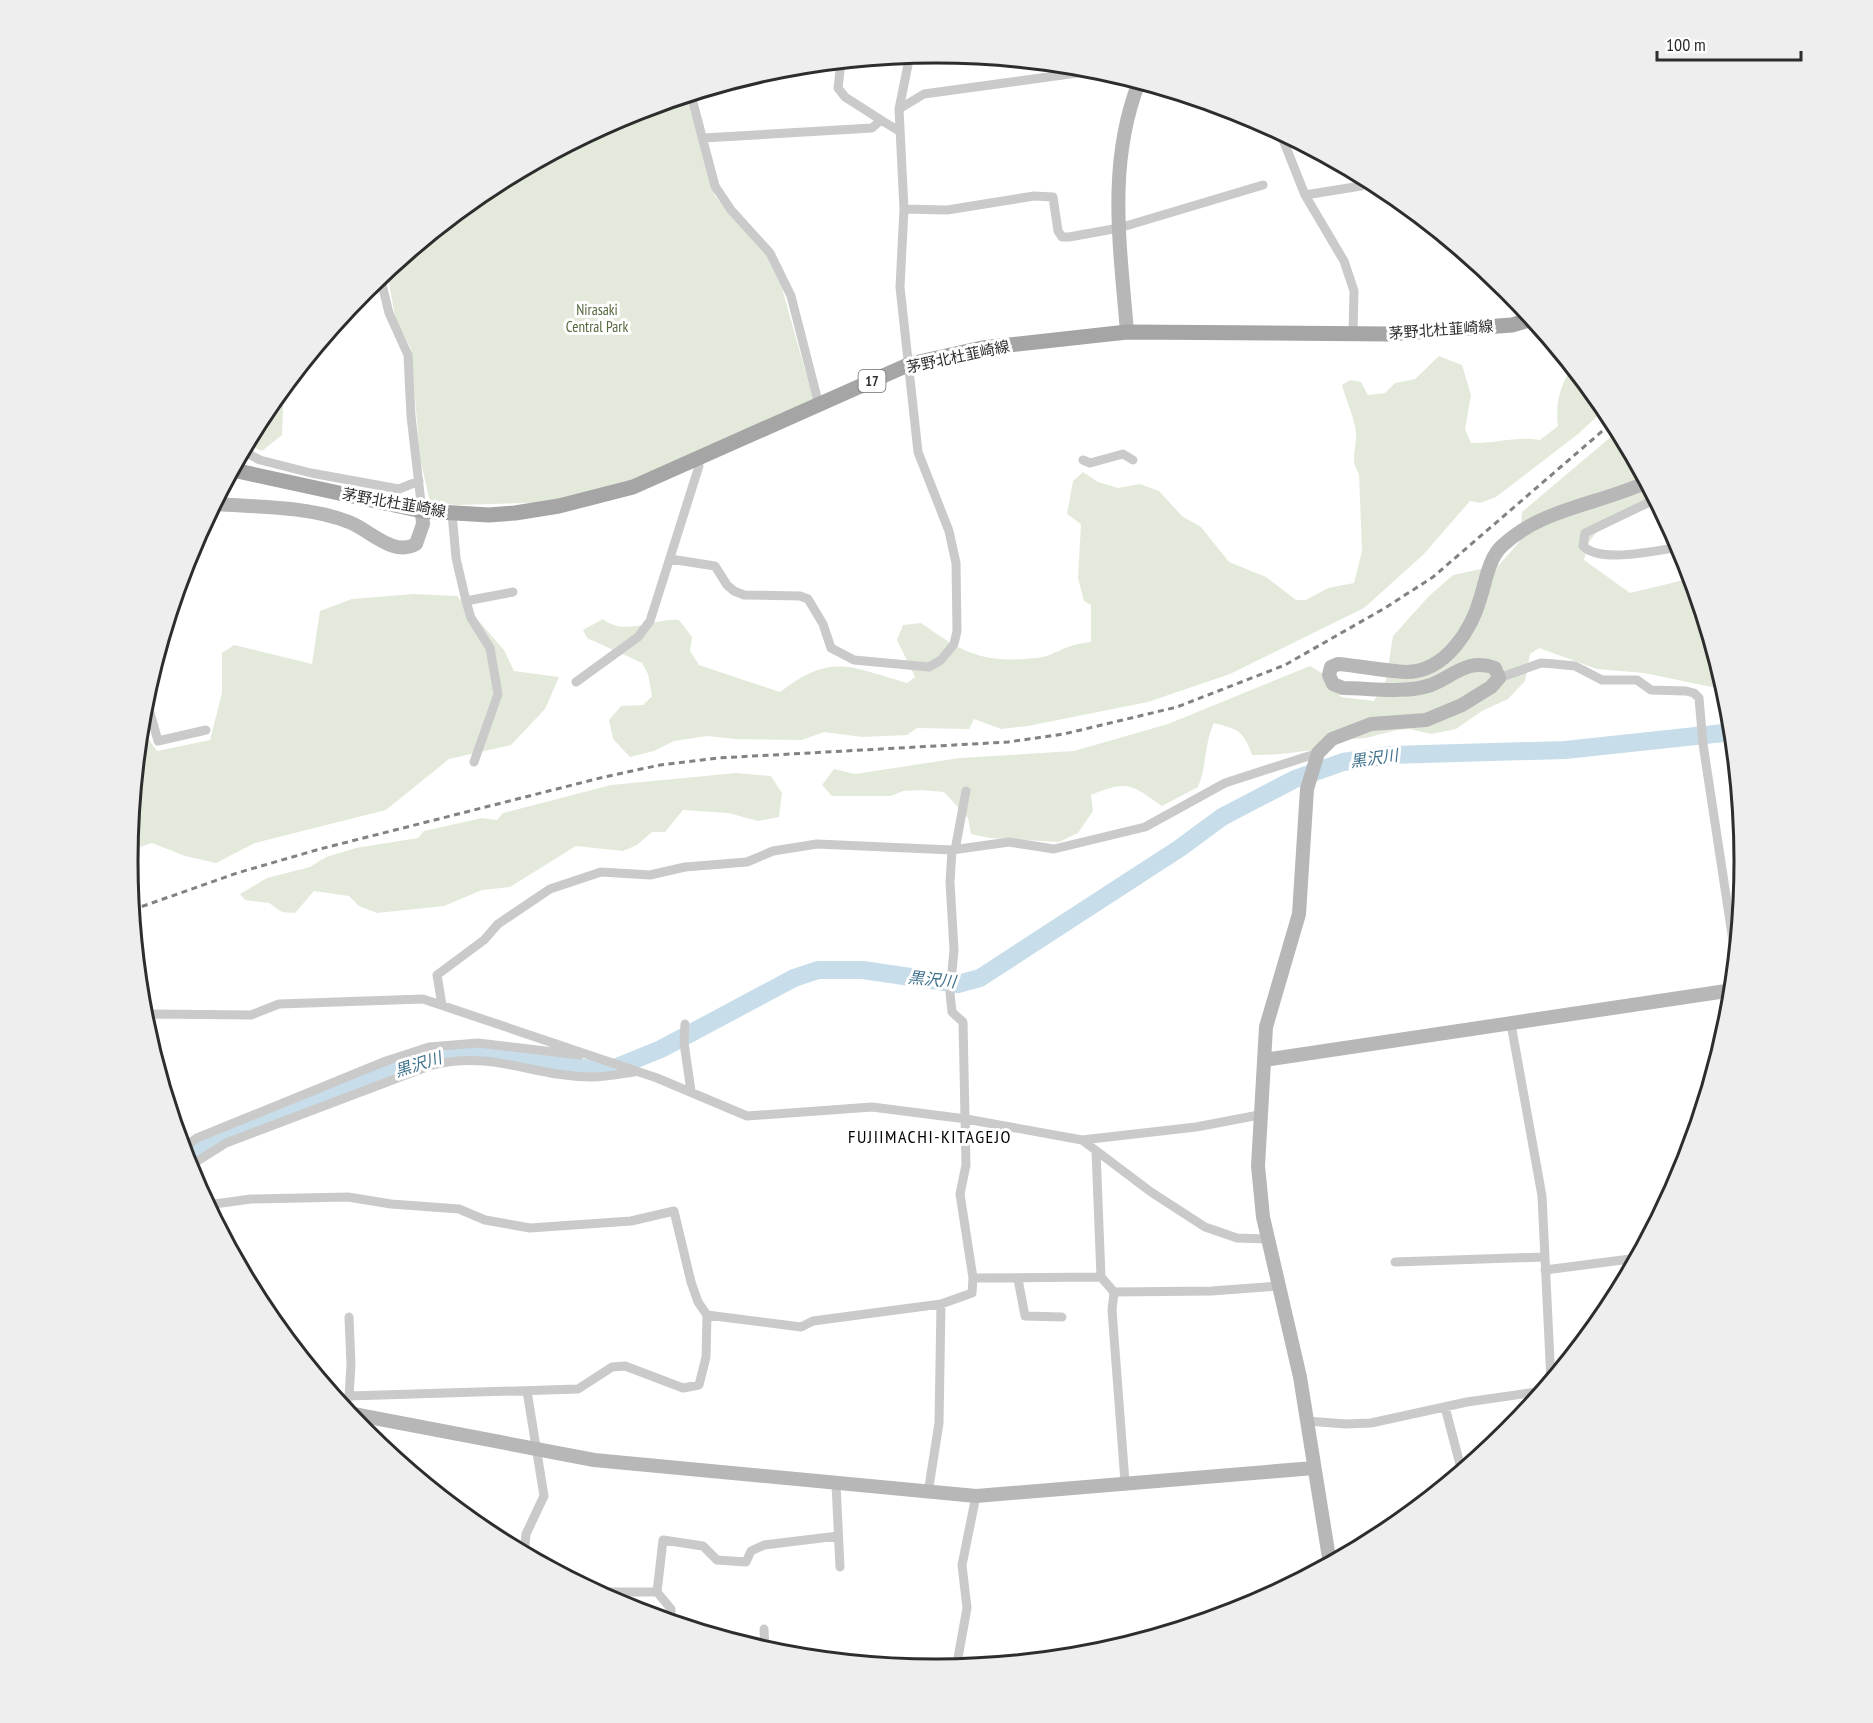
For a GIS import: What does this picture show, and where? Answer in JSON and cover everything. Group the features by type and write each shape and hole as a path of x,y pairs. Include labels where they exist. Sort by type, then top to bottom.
{"main road":[{"name":"茅野北杜韮崎線","path":"240,472 422,511 507,514 560,506 633,486 910,364 982,348 1127,332 1353,334 1474,328 1524,321"}],"street":[{"path":"670,559 715,566 727,585 744,594 800,596 808,599 823,624 831,648 854,660 930,667 941,660 954,644 957,631 956,563 949,531 918,452 900,287 904,209 898,130 899,109 908,64"},
{"path":"840,69 838,88 845,97 898,130"},
{"path":"899,109 924,94 1068,74"},
{"path":"1127,332 1119,228 1118,171 1123,131 1137,89"},
{"path":"693,101 715,186 731,210 771,253 791,296 819,405"},
{"path":"703,138 872,128 881,120"},
{"path":"1286,143 1305,195 1344,261 1354,291 1353,334"},
{"path":"904,209 946,210 1034,196 1053,197 1058,231 1062,237 1119,228 1263,184"},
{"path":"1305,195 1361,186"},
{"path":"222,505 328,515 370,531 398,548 408,549 416,544 423,524 414,450 408,355 389,313 383,287"},
{"path":"1083,460 1090,463 1118,454 1133,460"},
{"path":"250,455 260,460 311,473 399,489 419,481"},
{"path":"576,682 638,637 650,621 699,466 696,460"},
{"path":"1499,678 1494,668 1478,664 1464,666 1432,685 1396,689 1343,688 1333,684 1329,675 1331,667 1338,664 1406,672 1428,667 1443,658 1461,640 1475,616 1491,562 1500,548 1522,530 1544,518 1623,493 1640,485"},
{"path":"1650,502 1585,533 1583,546 1589,552 1603,556 1671,548"},
{"path":"452,513 456,558 466,601 471,618 490,648 498,694 474,762"},
{"path":"466,601 513,592"},
{"path":"1329,1557 1300,1377 1263,1216 1258,1166 1259,1115 1269,1015 1299,914 1309,781 1316,759 1332,739 1347,731 1371,724 1426,720 1462,705 1491,687 1499,678 1541,663 1575,666 1602,680 1637,680 1651,690 1659,692 1694,693 1699,698 1702,741 1731,931"},
{"path":"151,717 158,741 206,730"},
{"path":"442,1005 437,975 484,940 498,924 563,883 601,872 650,875 685,867 747,862 773,851 817,843 953,850 1009,842 1054,849 1145,828 1226,783 1316,759"},
{"path":"706,1315 801,1327 813,1321 941,1304 972,1293 974,1278 960,1194 966,1165 963,1022 952,1012 950,993 954,950 950,882 953,850 966,791"},
{"path":"1264,1060 1724,991"},
{"path":"153,1014 251,1014 288,1004 423,999 633,1070 691,1091 747,1116 872,1107 966,1119 1082,1140 1196,1127 1259,1115"},
{"path":"1511,1024 1539,1178 1550,1372"},
{"path":"685,1027 684,1042 691,1091"},
{"path":"197,1161 268,1119 386,1060 444,1044 478,1043 588,1055"},
{"path":"190,1143 197,1138 268,1119 432,1065 457,1059 483,1059 591,1077 633,1070"},
{"path":"1082,1140 1151,1192 1205,1227 1237,1238 1268,1239"},
{"path":"1096,1151 1101,1276 1113,1292 1112,1310 1125,1482"},
{"path":"215,1204 251,1199 348,1197 391,1204 459,1209 485,1220 530,1228 631,1221 674,1210 691,1282 698,1302 706,1315 706,1357 699,1385 683,1388 625,1366 612,1367 578,1389 349,1396"},
{"path":"1395,1262 1544,1257"},
{"path":"1545,1270 1629,1259"},
{"path":"974,1278 1101,1276"},
{"path":"1018,1279 1025,1316 1062,1317"},
{"path":"1113,1292 1212,1291 1279,1286"},
{"path":"928,1493 939,1424 941,1304"},
{"path":"347,1400 351,1365 349,1317"},
{"path":"525,1545 526,1534 544,1496 527,1390"},
{"path":"1307,1421 1371,1423 1445,1407 1532,1393"},
{"path":"1445,1407 1460,1464"},
{"path":"362,1416 594,1460 976,1497 1125,1482 1223,1477 1314,1468"},
{"path":"836,1484 840,1567"},
{"path":"958,1659 967,1608 962,1565 976,1497"},
{"path":"671,1614 671,1609 657,1592 663,1540 703,1545 717,1560 746,1562 752,1551 764,1545 838,1536"},
{"path":"615,1592 657,1592"},
{"path":"764,1629 765,1641"}],"green space":[{"name":"Nirasaki Central Park","path":"688,103 715,196 766,255 782,288 814,402 637,482 559,502 457,505 430,502 420,458 411,349 395,317 389,281 450,228 537,170 583,145"},
{"path":"1439,356 1462,365 1471,395 1465,429 1471,443 1540,440 1558,426 1559,395 1568,373 1598,415 1578,434 1496,497 1480,503 1470,501 1423,555 1364,608 1230,674 1148,702 1028,726 1001,729 974,719 969,729 917,728 907,735 862,737 824,732 802,740 735,739 707,736 674,741 654,751 630,757 613,739 609,720 621,706 643,705 652,696 648,674 642,663 587,638 583,630 603,619 612,624 630,627 679,620 692,637 690,651 699,665 780,692 813,672 841,666 907,683 915,677 897,640 903,625 921,623 957,647 993,658 1041,657 1073,645 1091,642 1091,605 1084,601 1078,578 1081,524 1067,514 1073,481 1083,472 1098,482 1118,488 1140,484 1159,491 1182,516 1201,527 1229,562 1266,577 1296,600 1306,600 1328,588 1354,583 1362,551 1359,474 1354,464 1355,426 1342,385 1350,380 1361,382 1368,395 1385,393 1395,383 1415,379"},
{"path":"283,403 282,435 262,451 254,447"},
{"path":"1612,436 1650,503 1596,533 1589,542 1584,560 1630,593 1683,580 1693,605 1716,688 1644,673 1597,669 1539,648 1530,654 1525,681 1508,699 1482,711 1456,729 1431,734 1410,729 1397,730 1366,738 1339,740 1332,748 1252,755 1246,740 1239,732 1214,723 1198,787 1162,806 1143,793 1128,787 1113,787 1091,795 1093,811 1078,833 1059,842 990,838 971,834 968,818 944,792 921,790 903,791 891,796 832,796 822,785 834,769 855,774 960,758 1074,751 1168,724 1310,666 1325,675 1341,697 1374,701 1386,680 1393,636 1429,596 1453,575 1499,565 1520,541 1522,512"},
{"path":"414,594 457,596 504,650 514,671 559,677 545,709 511,745 449,759 386,810 255,843 216,863 185,856 152,843 139,847 140,809 148,738 157,751 210,740 222,693 222,653 234,645 312,664 320,611 352,599"},
{"path":"736,773 771,776 782,793 779,817 758,821 728,813 683,810 665,832 652,832 637,845 623,851 576,846 510,887 482,890 444,906 377,913 359,906 349,896 314,891 295,913 282,912 269,903 245,900 240,894 267,878 310,867 326,857 356,848 418,838 424,831 482,818 497,820 503,813 611,785"}],"waterway":[{"name":"黒沢川","path":"193,1152 200,1147 431,1057 458,1052 607,1071 661,1049 794,978 818,970 863,970 958,984 980,978 1180,848 1222,817 1295,779 1343,762 1390,755 1565,750 1724,733"}],"railway":[{"path":"140,907 237,873 320,849 660,765 718,758 1008,742 1064,734 1177,707 1285,665 1385,608 1433,577 1606,428"}],"district":[{"name":"FUJIIMACHI-KITAGEJO","path":"930,1137"}]}
